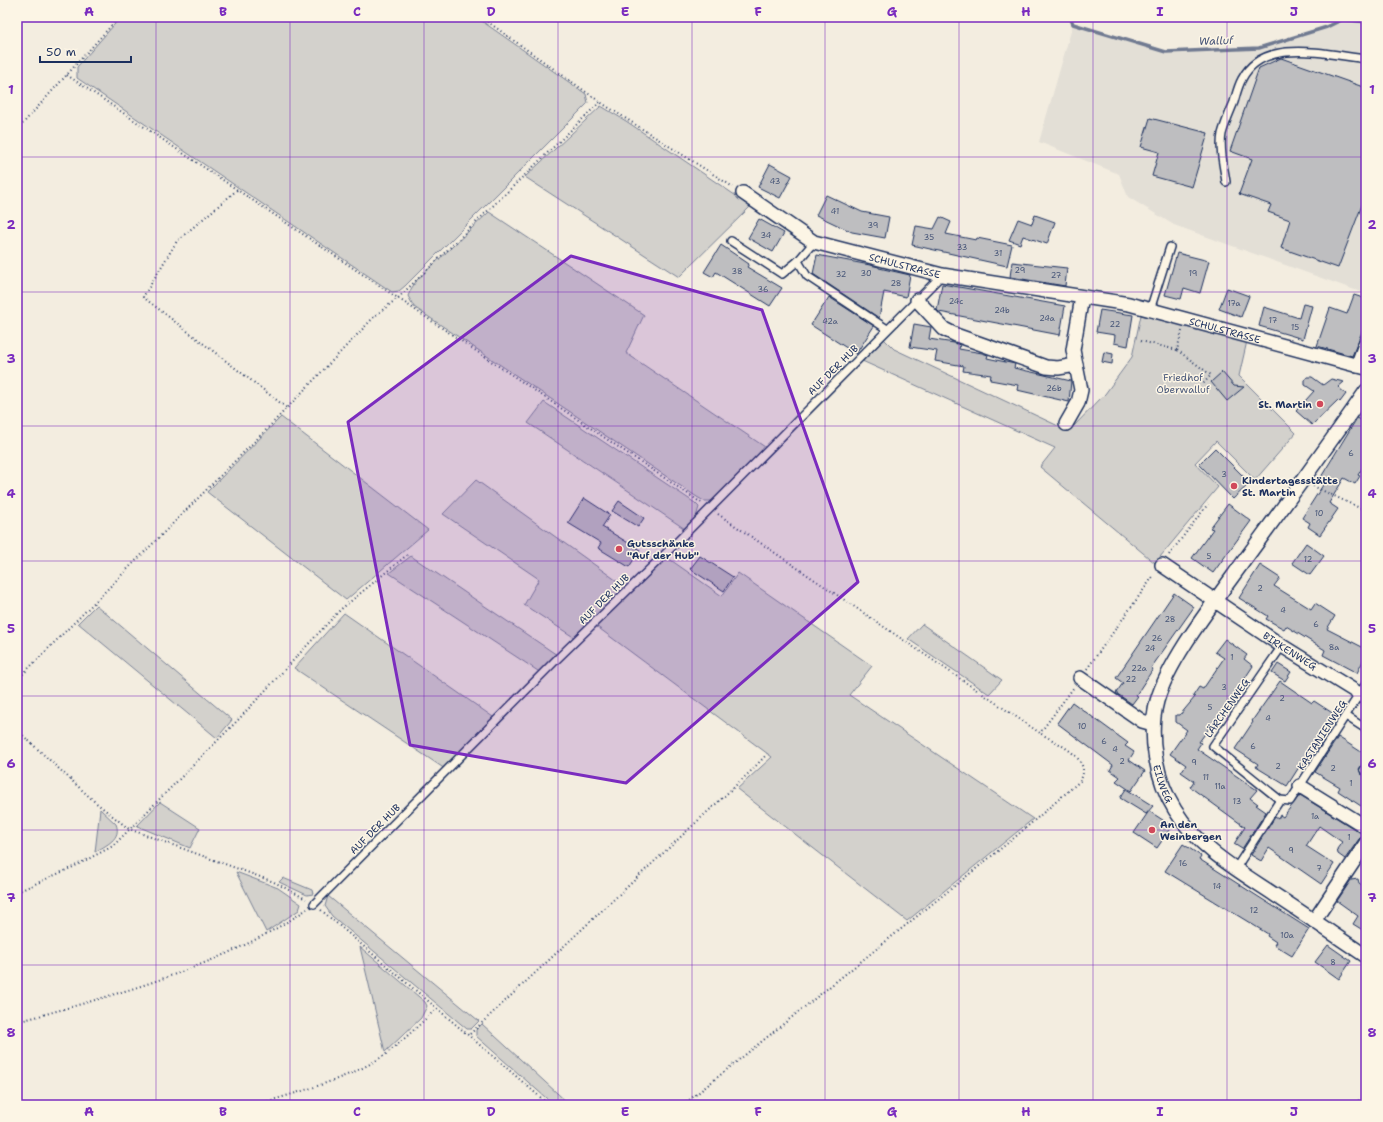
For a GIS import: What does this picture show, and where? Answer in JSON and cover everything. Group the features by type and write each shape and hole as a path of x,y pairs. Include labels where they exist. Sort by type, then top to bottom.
{"street":[{"name":"SCHULSTRASSE","path":"743,193 814,242 942,275 1129,304 1362,367"},
{"path":"1066,424 1078,403 1081,390 1073,350 1082,297"},
{"path":"917,300 944,329 956,335 1046,367 1058,368 1076,365"},
{"path":"1362,367 1366,342"},
{"name":"EILWEG","path":"1366,391 1303,481 1214,602 1174,664 1163,684 1153,724 1156,758 1164,786 1175,810 1190,830 1212,852 1366,956"},
{"name":"BIRKENWEG","path":"1162,565 1214,602 1282,646 1364,692"},
{"path":"1080,678 1142,722 1153,724"},
{"path":"1300,786 1366,827"},
{"path":"1314,921 1366,843"}],"lane":[{"path":"1226,182 1222,155 1222,134 1242,79 1251,66 1268,56 1286,52 1305,51 1366,59"},
{"path":"731,241 782,274 798,261 814,242"},
{"path":"1150,310 1170,247"},
{"path":"798,261 807,276 887,329"},
{"name":"AUF DER HUB","path":"314,904 942,275"},
{"name":"LÄRCHENWEG","path":"1280,800 1213,746 1282,646"},
{"name":"KASTANIENWEG","path":"1300,786 1346,716 1364,692"},
{"path":"1346,716 1366,729"},
{"path":"1236,868 1280,800 1290,801 1300,786"}],"path":[{"path":"17,130 119,17"},
{"path":"481,17 600,102 743,193"},
{"path":"67,76 710,508 1080,759 1084,774 1080,780 1025,829 682,1105"},
{"path":"17,680 287,408 376,315 398,298 600,102"},
{"path":"237,190 177,241 143,297 287,408"},
{"path":"1177,350 1182,329"},
{"path":"1141,341 1177,350 1211,375 1203,384"},
{"path":"1303,481 1366,511"},
{"path":"1040,733 1208,504"},
{"path":"17,892 73,867 113,846 238,720 340,610 407,555"},
{"path":"17,730 95,802 129,829 274,882 314,904 436,1009 470,1034 549,1105"},
{"path":"470,1034 750,772 767,754"},
{"path":"17,1022 118,994 184,970 248,943 287,922 314,904"},
{"path":"256,1105 315,1087 365,1066 386,1054 436,1009"},
{"path":"1347,1105 1366,1098"}],"highlighted area":[{"path":"571,256 762,310 858,582 626,783 410,745 348,422"}],"shaded area":[{"path":"1332,17 1366,17 1366,294 1174,225 1128,197 1119,174 1039,142 1073,24 1166,52 1259,48 1327,27"}],"green space":[{"path":"121,17 476,17 586,94 588,103 405,286 399,291 392,292 77,78 77,67"},
{"path":"601,106 626,121 751,206 679,277 525,177"},
{"path":"489,212 644,315 626,353 765,447 712,501 704,501 697,497 414,307 408,296 417,280"},
{"name":"Friedhof Oberwalluf","path":"1141,315 1247,341 1239,376 1296,433 1255,480 1216,441 1195,463 1218,487 1155,563 1040,467 1055,448 860,360 884,339 894,349 1069,431 1105,394 1132,357"},
{"path":"544,402 695,503 699,507 696,517 685,529 528,423"},
{"path":"281,417 428,530 346,600 207,492"},
{"path":"476,480 627,588 575,638 524,605 539,579 443,514"},
{"path":"411,556 557,655 541,673 389,573"},
{"path":"665,556 722,596 738,573 872,666 849,695 1033,819 907,921 737,789 772,757 596,626"},
{"path":"96,605 232,720 217,738 78,623"},
{"path":"344,613 493,717 445,769 294,668"},
{"path":"922,624 1002,680 989,694 908,639"},
{"path":"160,802 200,828 190,848 137,826"},
{"path":"100,809 116,824 117,834 112,841 95,852"},
{"path":"236,872 278,888 301,904 299,910 266,932"},
{"path":"283,878 312,890 313,894 307,895 279,882"},
{"path":"328,896 479,1021 471,1029 467,1029 332,916 325,906"},
{"path":"360,947 425,1002 427,1006 421,1018 385,1052"},
{"path":"482,1024 570,1105 554,1105 476,1036 476,1030"}],"building":[{"path":"1281,58 1366,88 1366,207 1362,205 1338,268 1281,248 1290,220 1268,212 1271,205 1239,194 1252,159 1230,151 1259,68"},
{"path":"1150,118 1208,133 1192,187 1152,176 1159,152 1141,147"},
{"path":"770,164 792,176 780,198 758,187"},
{"path":"826,195 862,212 889,217 885,238 852,232 816,215"},
{"path":"1035,215 1055,222 1047,244 1023,236 1020,244 1009,240 1018,219 1032,224"},
{"path":"940,217 951,222 946,234 1012,245 1007,266 912,245 916,226 934,229"},
{"path":"759,219 784,233 773,252 748,238"},
{"path":"721,245 749,264 747,267 782,288 770,306 716,272 713,277 704,272"},
{"path":"1177,253 1209,261 1200,293 1184,288 1181,299 1165,295"},
{"path":"817,255 870,265 910,275 906,297 884,292 879,318 813,274"},
{"path":"1012,262 1067,268 1065,286 1010,277"},
{"path":"942,284 1065,306 1060,335 939,312 937,310"},
{"path":"1227,288 1249,296 1241,317 1219,309"},
{"path":"1354,295 1366,299 1366,322 1352,356 1317,346 1330,308 1347,314"},
{"path":"829,297 874,326 856,354 811,325"},
{"path":"1303,304 1312,306 1303,339 1259,326 1264,307 1299,318"},
{"path":"1100,310 1133,315 1128,346 1114,343 1115,335 1096,332"},
{"path":"914,324 931,327 929,339 960,345 959,349 982,353 988,355 987,358 1015,364 1014,368 1071,381 1069,402 1017,390 1018,385 990,380 991,375 963,371 964,366 935,361 937,351 910,347"},
{"path":"1104,352 1113,354 1112,364 1102,362"},
{"path":"1222,372 1234,386 1244,387 1227,401 1211,382"},
{"name":"St. Martin","path":"1307,377 1312,377 1323,385 1331,379 1344,382 1338,387 1346,394 1340,402 1338,400 1312,425 1296,411 1314,391 1305,385 1305,380"},
{"path":"1357,418 1366,422 1366,462 1358,475 1360,476 1355,484 1344,478 1329,503 1338,509 1320,535 1308,527 1310,523 1302,518 1323,485 1318,482"},
{"name":"Kindertagesstätte St. Martin","path":"1215,448 1250,483 1233,499 1199,464"},
{"path":"584,498 610,515 602,527 640,550 629,567 598,548 601,543 568,523"},
{"path":"619,501 644,518 638,527 612,511"},
{"path":"1228,504 1251,521 1213,573 1192,558 1213,529 1210,528"},
{"path":"1306,543 1324,556 1310,575 1292,563"},
{"path":"700,556 733,577 724,591 690,569"},
{"path":"1260,565 1280,578 1274,586 1311,609 1315,603 1335,616 1327,629 1366,649 1366,655 1357,673 1323,655 1325,650 1286,626 1284,629 1266,619 1268,616 1239,598"},
{"path":"1174,593 1194,607 1151,668 1153,669 1136,695 1138,696 1132,704 1116,693 1123,683 1116,678"},
{"path":"1225,639 1247,655 1244,659 1253,666 1212,728 1210,727 1199,742 1201,743 1197,749 1257,790 1250,798 1258,804 1256,805 1266,812 1242,849 1234,844 1245,827 1190,787 1194,781 1181,772 1186,765 1170,754 1187,730 1176,722 1176,715 1180,715 1195,697 1193,696 1199,687 1203,689 1224,658 1215,652"},
{"path":"1278,664 1291,672 1285,681 1272,673"},
{"path":"1280,681 1312,703 1314,701 1337,716 1327,730 1329,731 1306,767 1301,764 1287,786 1256,767 1258,764 1235,749 1253,722 1252,721"},
{"path":"1072,702 1128,743 1125,746 1134,752 1129,760 1145,771 1131,791 1116,781 1120,777 1110,770 1113,765 1057,723"},
{"path":"1338,737 1366,755 1366,760 1359,769 1361,774 1366,776 1366,797 1361,806 1338,791 1340,787 1315,772"},
{"path":"1126,789 1153,806 1146,814 1120,798"},
{"path":"1300,795 1364,835 1359,839 1345,859 1338,854 1337,849 1342,842 1319,826 1306,846 1334,864 1321,884 1269,848 1261,861 1251,855 1275,817 1278,819 1280,815 1283,817"},
{"path":"1149,811 1172,826 1157,848 1134,833"},
{"path":"1183,844 1201,856 1199,859 1309,929 1292,956 1274,945 1276,942 1267,936 1268,934 1165,871"},
{"path":"1358,879 1359,883 1366,888 1366,932 1353,924 1358,916 1337,901 1351,880"},
{"path":"1328,945 1351,961 1339,979 1315,962"}],"waterway":[{"name":"Walluf","path":"1070,17 1073,24 1166,52 1259,48 1327,27 1343,19 1366,22"}],"place":[{"name":"St. Martin","path":"1320,404"},
{"name":"Kindertagesstätte St. Martin","path":"1234,486"},
{"name":"Gutsschänke \"Auf der Hub\"","path":"619,549"},
{"name":"An den Weinbergen","path":"1152,830"}]}
